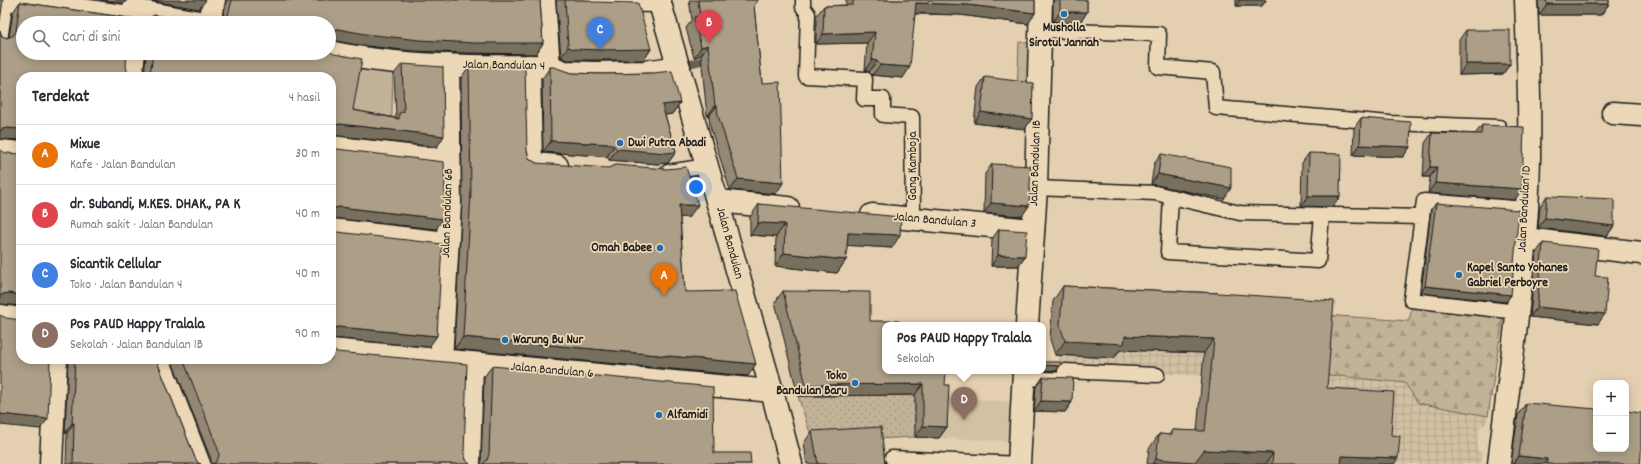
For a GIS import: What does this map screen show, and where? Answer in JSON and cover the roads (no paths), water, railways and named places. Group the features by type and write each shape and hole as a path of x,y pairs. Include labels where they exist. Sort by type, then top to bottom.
{"street":[{"path":"14,0 155,16"},
{"path":"211,16 214,0"},
{"path":"544,0 530,163 578,167"},
{"path":"585,0 660,1"},
{"name":"Jalan Bandulan 1B","path":"1027,322 1036,188 1041,0"},
{"name":"Jalan Bandulan 1D","path":"1499,464 1518,312 1527,209 1529,129 1526,0"},
{"name":"Jalan Bandulan","path":"660,1 772,390 791,464"},
{"name":"Jalan Bandulan 4","path":"336,53 362,59 448,66 539,66 564,72 644,72 679,67"},
{"path":"132,72 133,60"},
{"name":"Jalan Bandulan 6B","path":"441,361 450,203 448,66"},
{"path":"1613,113 1641,115"},
{"path":"336,148 449,161"},
{"path":"0,151 16,153"},
{"path":"718,201 811,210"},
{"name":"Jalan Bandulan 3","path":"850,213 1033,230"},
{"path":"336,231 447,243"},
{"path":"1525,240 1641,253"},
{"path":"0,316 16,318"},
{"name":"Jalan Bandulan 6","path":"336,350 772,390"},
{"path":"51,464 56,364"},
{"path":"160,364 199,464"},
{"path":"469,464 472,364"},
{"path":"1019,464 1024,375"}],"lane":[{"path":"0,40 6,0"},
{"name":"Gang Kamboja","path":"803,0 803,7 808,14 806,76 865,79 864,99 883,99 883,115 912,117 913,219"},
{"path":"1040,30 1159,34 1158,67 1213,72 1216,108 1390,123 1529,129"},
{"path":"654,173 707,166"},
{"path":"1036,188 1155,193 1240,213 1422,217"},
{"path":"1171,197 1168,252 1318,261 1322,215"},
{"path":"1518,312 1411,300 1424,201 1527,209"},
{"path":"1024,375 1065,380 1066,371 1157,375"},
{"path":"892,458 1019,464"}],"waterway":[{"path":"690,64 701,61"}],"place":[{"name":"Musholla Sirotul Jannah","path":"1064,14"},
{"name":"dr. Subandi, M.KES. DHAK., PA K","path":"709,43"},
{"name":"Sicantik Cellular","path":"600,50"},
{"name":"Dwi Putra Abadi","path":"620,143"},
{"name":"Omah Babee","path":"660,248"},
{"name":"Kapel Santo Yohanes Gabriel Perboyre","path":"1459,275"},
{"name":"Mixue","path":"664,296"},
{"name":"Warung Bu Nur","path":"505,340"},
{"name":"Toko Bandulan Baru","path":"855,383"},
{"name":"Alfamidi","path":"659,415"},
{"name":"Pos PAUD Happy Tralala","path":"964,420"}]}
